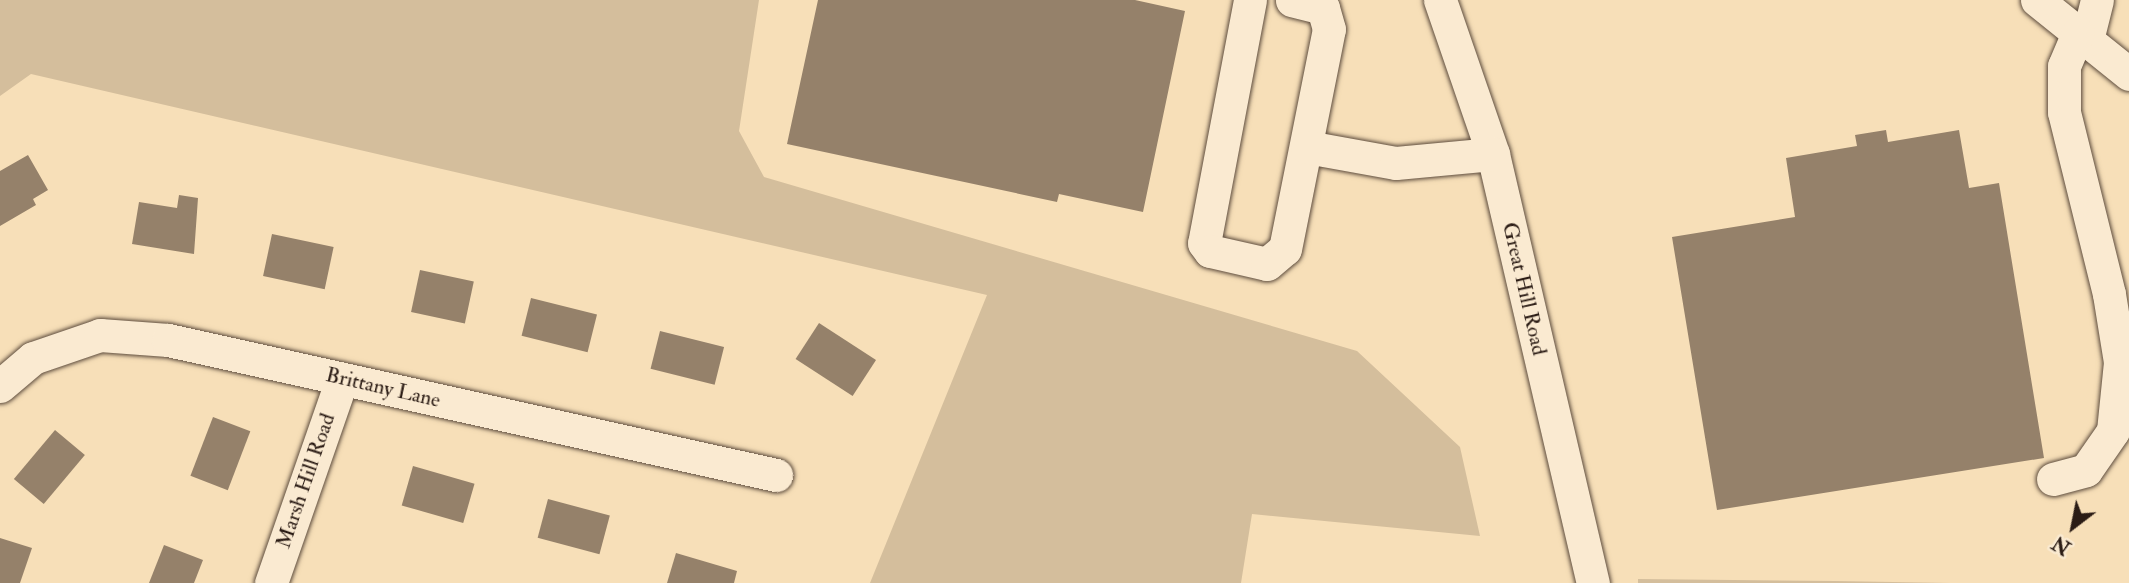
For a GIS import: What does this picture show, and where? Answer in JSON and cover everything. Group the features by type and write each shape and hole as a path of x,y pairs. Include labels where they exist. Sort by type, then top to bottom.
{"street":[{"path":"1250,0 1203,234 1210,251 1267,264 1279,258 1307,147 1330,18 1323,8 1292,0"},
{"name":"Great Hill Road","path":"1440,0 1493,154 1594,583"},
{"path":"2037,0 2129,74"},
{"path":"2053,479 2086,470 2113,431 2120,362 2109,295 2064,112 2064,66 2083,37 2097,0"},
{"path":"1307,147 1396,163 1493,154"},
{"name":"Brittany Lane","path":"0,386 33,358 100,335 168,340 776,475"},
{"name":"Marsh Hill Road","path":"271,583 342,379"}],"shaded area":[{"path":"0,0 759,0 739,131 764,177 1357,351 1460,447 1480,536 1252,514 1241,583 870,583 987,295 31,74 0,96"},
{"path":"1638,579 1835,581 1951,583 1638,583"}],"building":[{"path":"818,0 1135,0 1185,11 1143,212 1059,194 1057,202 787,144"},
{"path":"1886,130 1888,142 1959,130 1969,188 1999,183 2044,458 1717,510 1672,237 1795,217 1786,158 1857,146 1855,135"},
{"path":"28,155 48,190 33,199 36,205 0,226 0,171"},
{"path":"179,195 198,198 194,254 132,244 139,202 177,208"},
{"path":"272,234 334,247 325,289 263,276"},
{"path":"420,270 474,281 465,323 411,312"},
{"path":"531,298 597,314 588,352 522,336"},
{"path":"819,323 876,360 853,396 796,359"},
{"path":"660,331 724,347 715,385 651,369"},
{"path":"213,417 250,431 228,490 190,476"},
{"path":"55,430 85,455 44,504 14,479"},
{"path":"413,466 475,484 463,523 402,505"},
{"path":"548,499 610,516 599,554 538,538"},
{"path":"0,538 32,548 20,583 0,583"},
{"path":"164,545 203,560 194,583 149,583"},
{"path":"676,553 737,571 734,583 667,583"}]}
